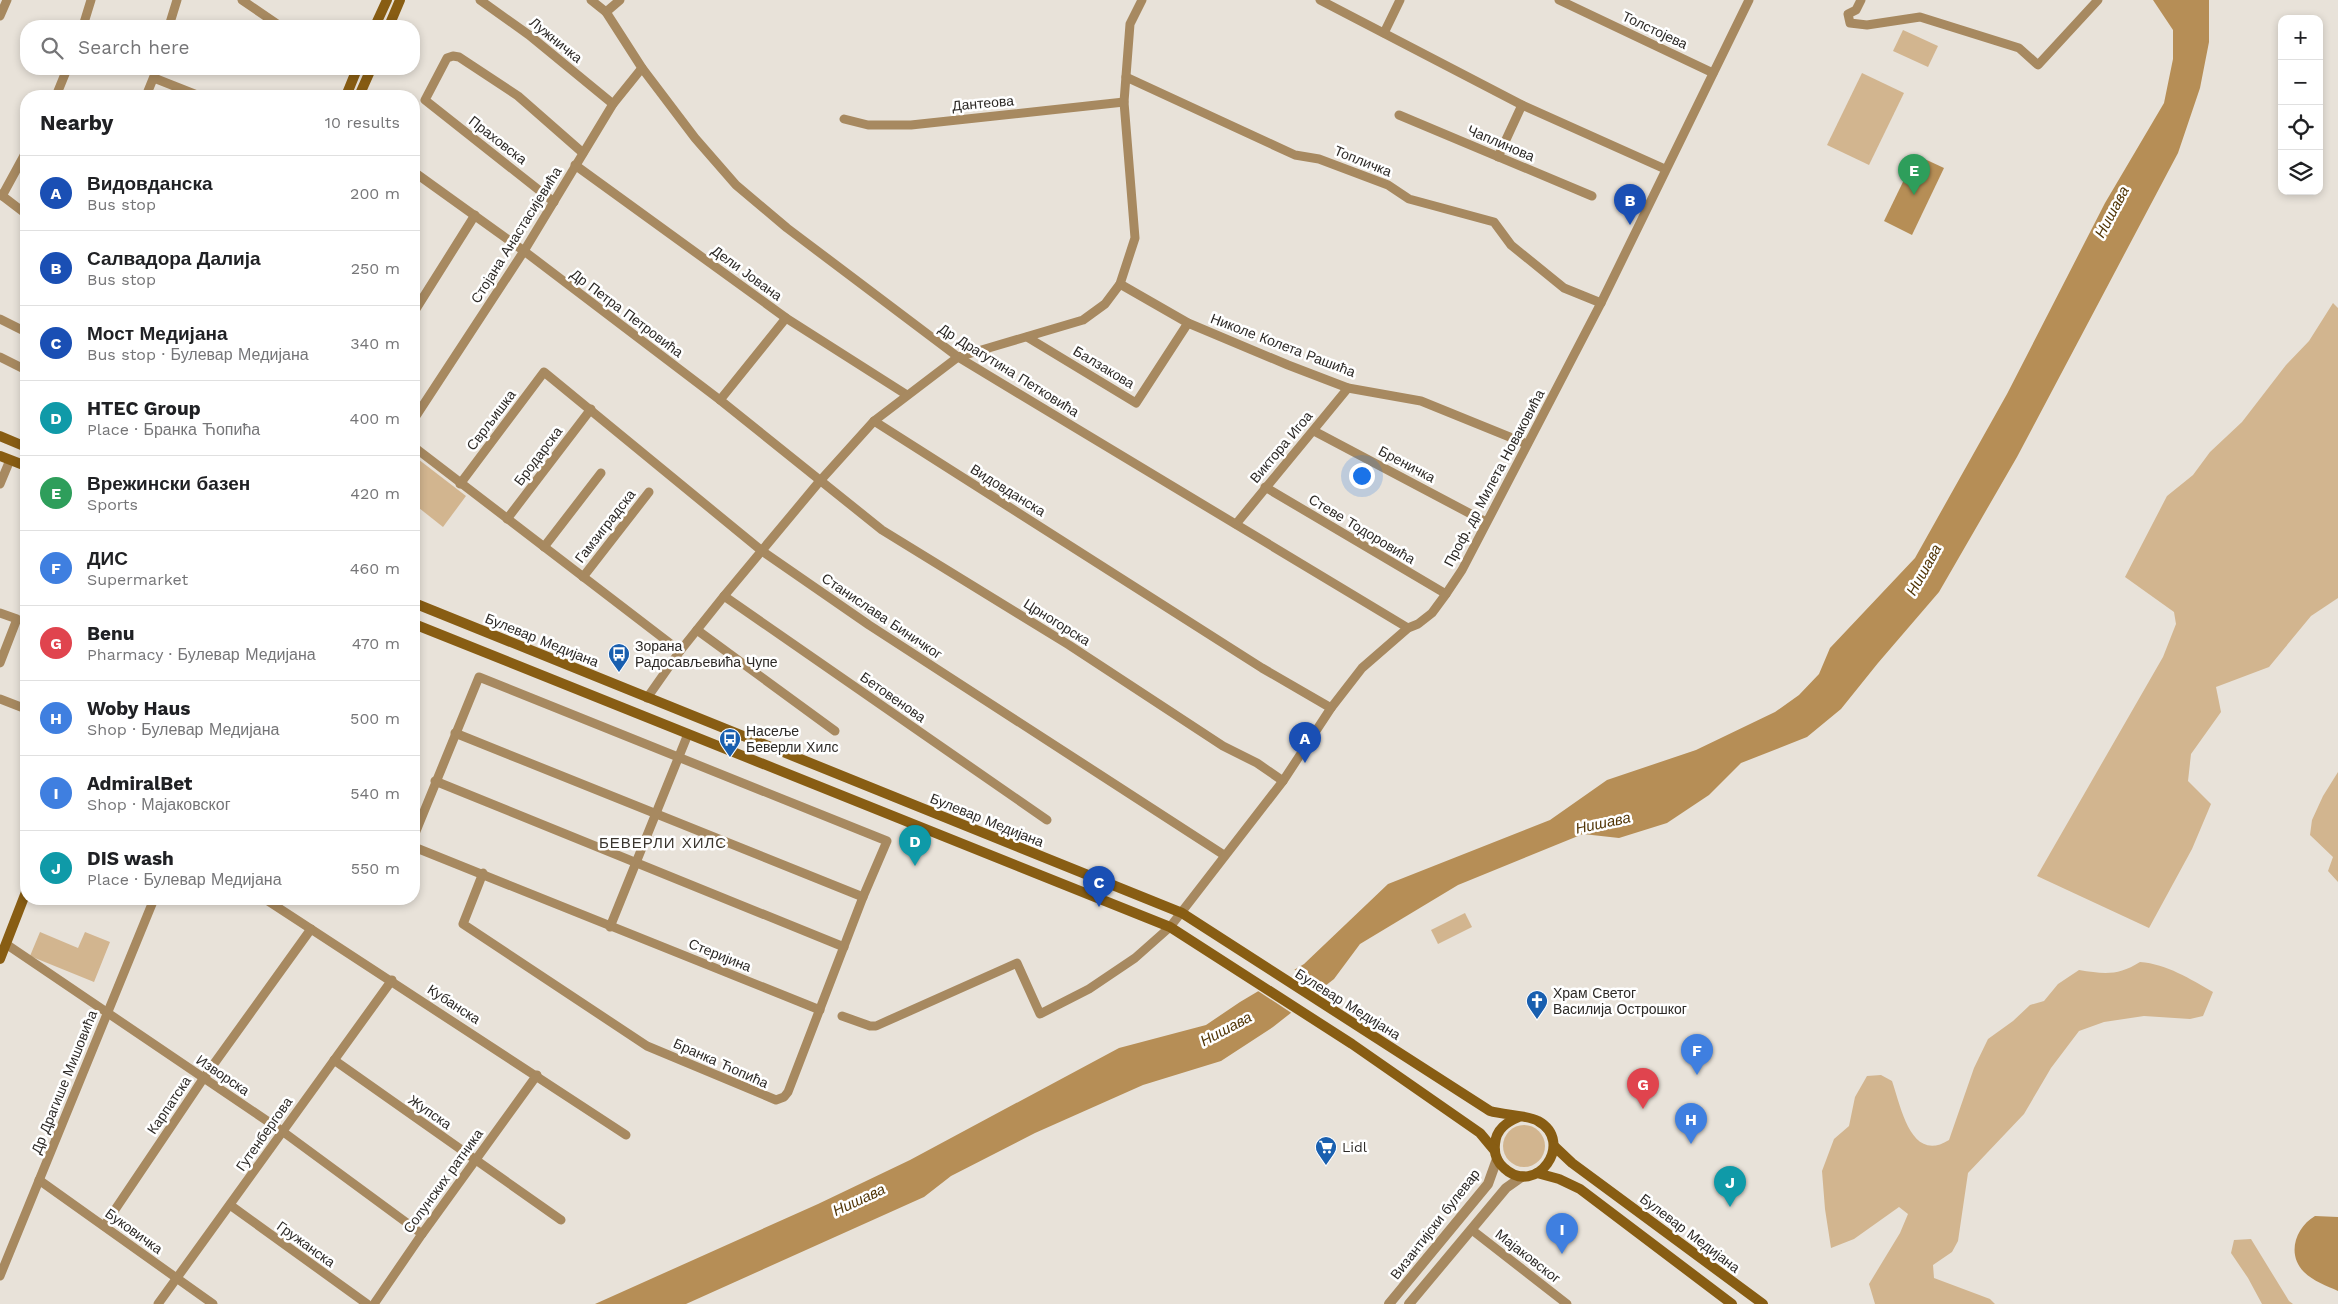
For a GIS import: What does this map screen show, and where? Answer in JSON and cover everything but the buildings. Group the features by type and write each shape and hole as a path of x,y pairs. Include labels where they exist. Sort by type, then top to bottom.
{"main road":[{"path":"378,20 386,0"},
{"path":"392,20 400,0"},
{"path":"349,90 355,75"},
{"path":"361,90 368,75"},
{"path":"0,436 20,444"},
{"path":"0,456 20,464"},
{"name":"Булевар Медијана","path":"420,605 1182,913 1490,1111 1532,1118 1544,1125 1551,1135 1554,1146 1572,1163 1763,1304"},
{"path":"420,626 1170,927 1352,1044 1480,1133 1508,1171 1523,1176 1537,1173 1559,1178 1580,1190 1732,1304"},
{"path":"0,959 21,905"},
{"path":"1496,1155 1495,1142 1503,1126 1519,1117"},
{"path":"1537,1173 1549,1162 1554,1146"}],"street":[{"path":"0,16 7,0"},
{"path":"85,20 91,0"},
{"path":"171,20 177,0"},
{"path":"242,0 271,20"},
{"name":"Лужничка","path":"480,0 530,35 613,104"},
{"name":"Др Драгутина Петковића","path":"591,0 606,12 642,68 695,138 736,185 795,234 958,357 1408,628"},
{"path":"606,12 620,0"},
{"path":"646,698 680,651 724,596 819,482 874,421 958,357 1083,320 1105,304 1120,284 1135,238 1124,102 1130,24 1142,0"},
{"path":"1320,0 1522,105 1665,169"},
{"path":"1384,33 1400,0"},
{"name":"Толстојева","path":"1558,0 1713,73"},
{"name":"Проф. др Милета Новаковића","path":"1170,927 1283,781 1331,708 1362,668 1408,628 1418,624 1432,613 1462,570 1601,303 1749,0"},
{"path":"1861,0 1856,10 1848,14 1850,23 1867,25 1920,17 2019,48 2038,65 2098,0"},
{"name":"Праховска","path":"554,202 425,100 447,58 459,57 518,96 583,153"},
{"name":"Стојана Анастасијевића","path":"420,410 524,251 613,104 642,68"},
{"path":"58,90 65,75"},
{"path":"148,90 154,75"},
{"path":"159,75 189,90"},
{"name":"Топличка","path":"1126,77 1295,155 1319,159 1388,184 1409,200 1494,222 1511,245 1564,288 1601,303"},
{"name":"Дантеова","path":"844,119 868,125 911,125 1124,102"},
{"path":"1498,156 1522,105"},
{"name":"Чаплинова","path":"1399,115 1592,196"},
{"path":"20,162 1,195 20,209"},
{"name":"Дели Јована","path":"575,165 786,318 907,395"},
{"name":"Др Петра Петровића","path":"420,176 524,251 720,400 819,482"},
{"path":"420,302 475,215"},
{"name":"Николе Колета Рашића","path":"1120,284 1188,323 1348,388 1421,401 1528,444"},
{"path":"720,400 786,318"},
{"path":"0,320 20,329"},
{"name":"Балзакова","path":"1027,336 1136,403 1188,323"},
{"path":"0,357 20,367"},
{"name":"Станислава Биничког","path":"544,372 762,551 869,625 1224,856"},
{"name":"Сврљишка","path":"460,484 544,372"},
{"name":"Виктора Игоа","path":"1236,524 1348,388"},
{"name":"Бродарска","path":"507,519 590,409"},
{"name":"Видовданска","path":"874,421 1262,668 1331,708"},
{"name":"Бреничка","path":"1314,430 1486,522"},
{"path":"420,452 680,651"},
{"path":"0,484 10,460"},
{"path":"544,547 601,473"},
{"name":"Црногорска","path":"819,482 882,530 1069,645 1223,746 1257,763 1283,781"},
{"name":"Стеве Тодоровића","path":"1265,487 1446,594"},
{"name":"Гамзиградска","path":"583,577 649,492"},
{"name":"Бетовенова","path":"724,596 1047,820"},
{"path":"0,613 17,620 0,663"},
{"path":"697,630 835,731"},
{"path":"420,820 479,677 679,757"},
{"path":"0,699 20,707"},
{"path":"455,733 863,897"},
{"path":"610,927 688,734"},
{"name":"Бранка Ћопића","path":"483,873 463,924 647,1046 771,1100 779,1100 788,1092 863,897 887,841 679,757"},
{"path":"435,781 844,947"},
{"name":"Стеријина","path":"420,849 820,1010"},
{"name":"Др Драгише Мишовића","path":"0,1276 152,905"},
{"name":"Кубанска","path":"273,905 392,980 626,1135"},
{"path":"842,1016 870,1026 876,1026 1017,963 1040,1014 1089,989 1135,958 1170,927"},
{"name":"Карпатска","path":"104,1226 204,1079 311,929"},
{"name":"Изворска","path":"6,944 282,1131 422,1234"},
{"name":"Гутенбергова","path":"158,1304 392,980"},
{"name":"Жупска","path":"334,1060 561,1220"},
{"name":"Солунских ратника","path":"374,1304 536,1075"},
{"name":"Византијски булевар","path":"1389,1304 1484,1188 1492,1176 1496,1155"},
{"path":"1409,1304 1506,1188 1523,1176"},
{"name":"Буковичка","path":"39,1180 213,1304"},
{"name":"Гружанска","path":"230,1205 366,1304"},
{"name":"Мајаковског","path":"1472,1230 1567,1304"}],"shaded area":[{"path":"1903,30 1938,46 1928,67 1893,51"},
{"path":"1862,73 1904,93 1869,165 1827,145"},
{"path":"2333,303 2338,308 2338,598 2311,616 2269,667 2216,687 2221,712 2191,754 2188,781 2211,804 2192,849 2149,928 2037,876 2163,657 2176,624 2174,612 2125,577 2167,496 2193,475 2210,452 2242,422 2286,365 2309,341"},
{"path":"420,461 466,496 443,527 420,509"},
{"path":"2338,772 2338,882 2328,871 2333,857 2310,835 2312,820 2323,796"},
{"path":"1465,913 1472,927 1438,944 1431,930"},
{"path":"40,932 78,948 85,932 110,942 94,982 30,956"},
{"path":"2140,962 2169,969 2213,992 2203,1016 2190,1019 2144,1016 2104,1022 2079,1031 2051,1068 2024,1114 1968,1173 1958,1241 1952,1252 1933,1265 1934,1278 1990,1299 1995,1304 1875,1304 1869,1284 1900,1233 1908,1214 1899,1207 1854,1239 1831,1248 1822,1171 1834,1139 1849,1126 1855,1097 1867,1076 1881,1075 1892,1081 1904,1117 1917,1139 1925,1145 1936,1145 1949,1140 1974,1068 1988,1039 2013,1021 2030,1005 2044,1001 2058,984 2079,970 2111,973 2125,970"},
{"path":"1528,1125 1536,1128 1542,1134 1545,1146 1542,1158 1536,1164 1520,1167 1512,1164 1506,1158 1503,1142 1506,1134 1512,1128"},
{"path":"2251,1239 2289,1301 2293,1304 2262,1304 2248,1278 2231,1253 2234,1240"}],"water":[{"name":"Нишава","path":"2153,0 2209,0 2209,42 2200,88 2178,153 2017,457 1939,592 1841,709 1807,737 1741,763 1709,795 1667,823 1619,838 1583,834 1458,885 1360,944 1334,979 1273,1027 1221,1061 1143,1085 1035,1133 951,1176 924,1197 686,1304 595,1304 818,1204 910,1160 1119,1048 1206,1025 1240,1002 1304,964 1388,884 1550,820 1607,780 1696,750 1775,712 1799,695 1819,674 1830,648 1915,558 2007,394 2105,203 2164,103 2173,59 2173,30"},
{"path":"1916,155 1944,168 1912,235 1884,221"},
{"path":"2315,1216 2338,1217 2338,1291 2320,1283 2304,1272 2295,1257 2298,1234 2308,1221"}],"pier":[{"path":"1292,968 1325,989 1293,1014 1255,989"}],"place":[{"name":"Врежински базен","path":"1914,195"},
{"name":"Салвадора Далија","path":"1630,225"},
{"name":"Зорана Радосављевића Чупе","path":"619,673"},
{"name":"Насеље Беверли Хилс","path":"730,758"},
{"name":"Видовданска","path":"1305,763"},
{"name":"HTEC Group","path":"915,866"},
{"name":"Мост Медијана","path":"1099,907"},
{"name":"Храм Светог Василија Острошког","path":"1537,1020"},
{"name":"ДИС","path":"1697,1075"},
{"name":"Benu","path":"1643,1109"},
{"name":"Woby Haus","path":"1691,1144"},
{"name":"Lidl","path":"1326,1166"},
{"name":"DIS wash","path":"1730,1207"},
{"name":"AdmiralBet","path":"1562,1254"}],"district":[{"name":"БЕВЕРЛИ ХИЛС","path":"663,843"}]}
